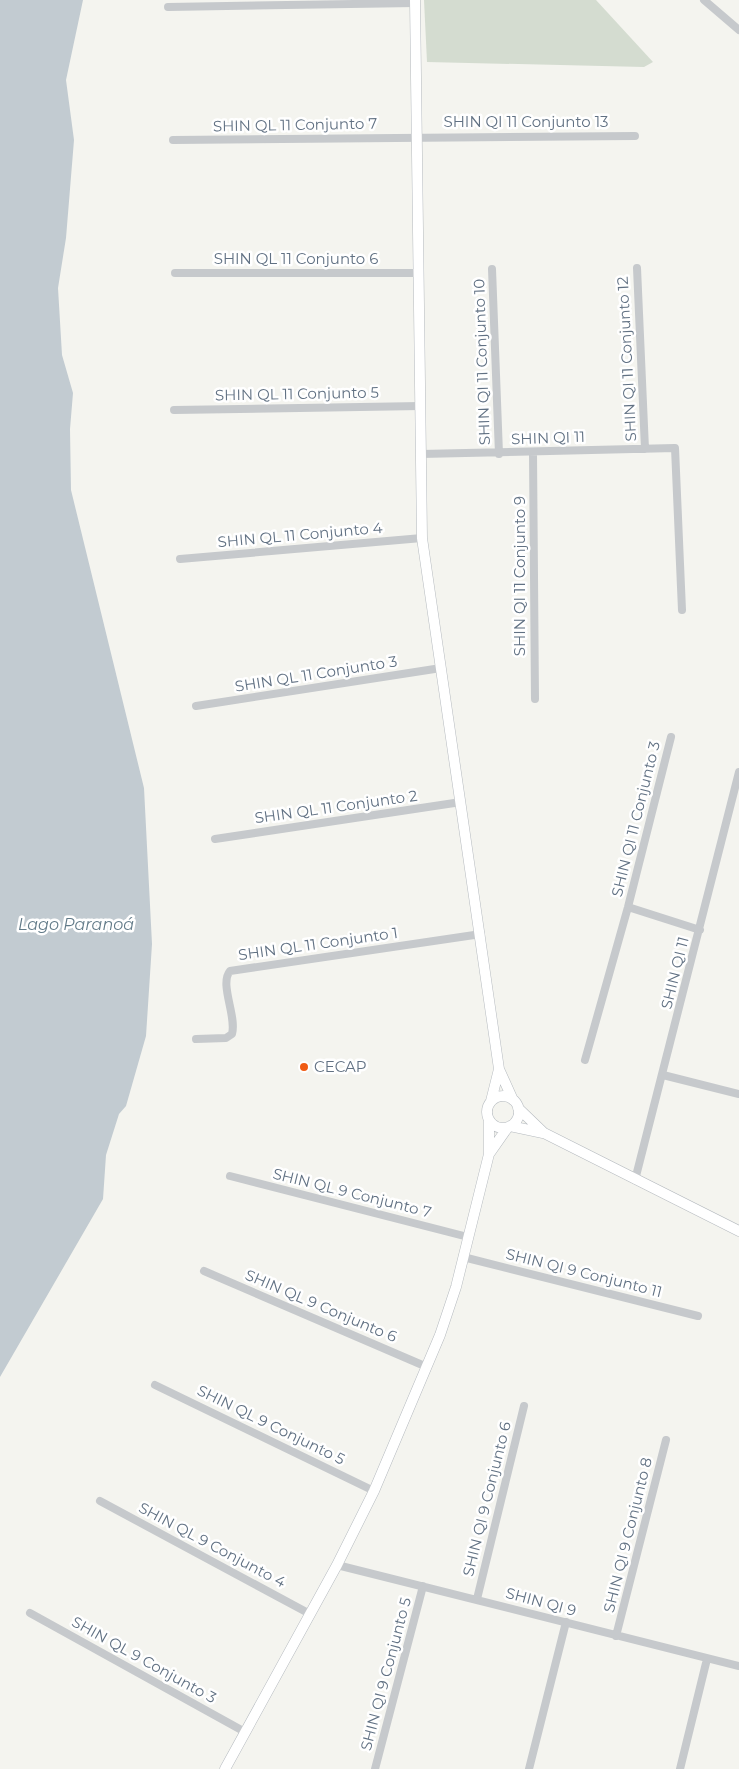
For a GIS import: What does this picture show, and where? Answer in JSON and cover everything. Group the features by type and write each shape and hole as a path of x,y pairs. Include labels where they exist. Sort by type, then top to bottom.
{"street":[{"path":"704,0 739,30"},
{"path":"168,7 415,2 422,538 481,934 499,1069 518,1115 489,1154"},
{"name":"SHIN QI 11 Conjunto 13","path":"417,136 635,136"},
{"name":"SHIN QL 11 Conjunto 7","path":"173,140 417,136"},
{"name":"SHIN QI 11 Conjunto 12","path":"637,268 645,449"},
{"name":"SHIN QI 11 Conjunto 10","path":"492,269 499,454"},
{"name":"SHIN QL 11 Conjunto 6","path":"175,273 418,273"},
{"name":"SHIN QL 11 Conjunto 5","path":"174,410 421,406"},
{"name":"SHIN QI 11","path":"421,454 499,454 676,448 682,610"},
{"name":"SHIN QI 11 Conjunto 9","path":"533,453 535,699"},
{"name":"SHIN QL 11 Conjunto 4","path":"180,559 422,538"},
{"name":"SHIN QL 11 Conjunto 3","path":"196,706 441,668"},
{"name":"SHIN QI 11 Conjunto 3","path":"585,1060 628,907 671,736"},
{"name":"SHIN QI 11","path":"635,1180 739,772"},
{"name":"SHIN QL 11 Conjunto 2","path":"215,839 461,802"},
{"path":"628,907 700,930"},
{"name":"SHIN QL 11 Conjunto 1","path":"196,1039 226,1038 232,1034 233,1021 226,983 226,976 230,971 481,934"},
{"path":"225,1769 337,1565 374,1490 449,1311 489,1154 489,1120 487,1114 499,1069"},
{"path":"663,1075 739,1094"},
{"path":"492,1101 502,1096 515,1104 544,1133"},
{"path":"489,1120 499,1128 509,1127 544,1133 739,1231"},
{"name":"SHIN QL 9 Conjunto 7","path":"230,1176 468,1237"},
{"name":"SHIN QI 9 Conjunto 11","path":"463,1257 698,1316"},
{"name":"SHIN QL 9 Conjunto 6","path":"204,1271 427,1367"},
{"name":"SHIN QL 9 Conjunto 5","path":"155,1385 374,1490"},
{"name":"SHIN QI 9 Conjunto 6","path":"477,1599 524,1406"},
{"name":"SHIN QI 9 Conjunto 8","path":"616,1636 666,1440"},
{"name":"SHIN QL 9 Conjunto 4","path":"100,1501 310,1614"},
{"name":"SHIN QI 9","path":"337,1565 477,1599 707,1660 739,1666"},
{"name":"SHIN QI 9 Conjunto 5","path":"375,1769 423,1586"},
{"name":"SHIN QL 9 Conjunto 3","path":"30,1612 245,1732"},
{"path":"529,1769 566,1622"},
{"path":"680,1769 707,1660"}],"shaded area":[{"path":"424,0 596,0 653,62 644,67 427,62"}],"water":[{"name":"Lago Paranoá","path":"0,0 83,0 66,80 74,140 66,238 58,288 62,355 73,393 70,429 71,490 144,788 152,944 146,1036 126,1106 119,1114 106,1155 103,1199 0,1377"}],"place":[{"name":"CECAP","path":"304,1067"}]}
